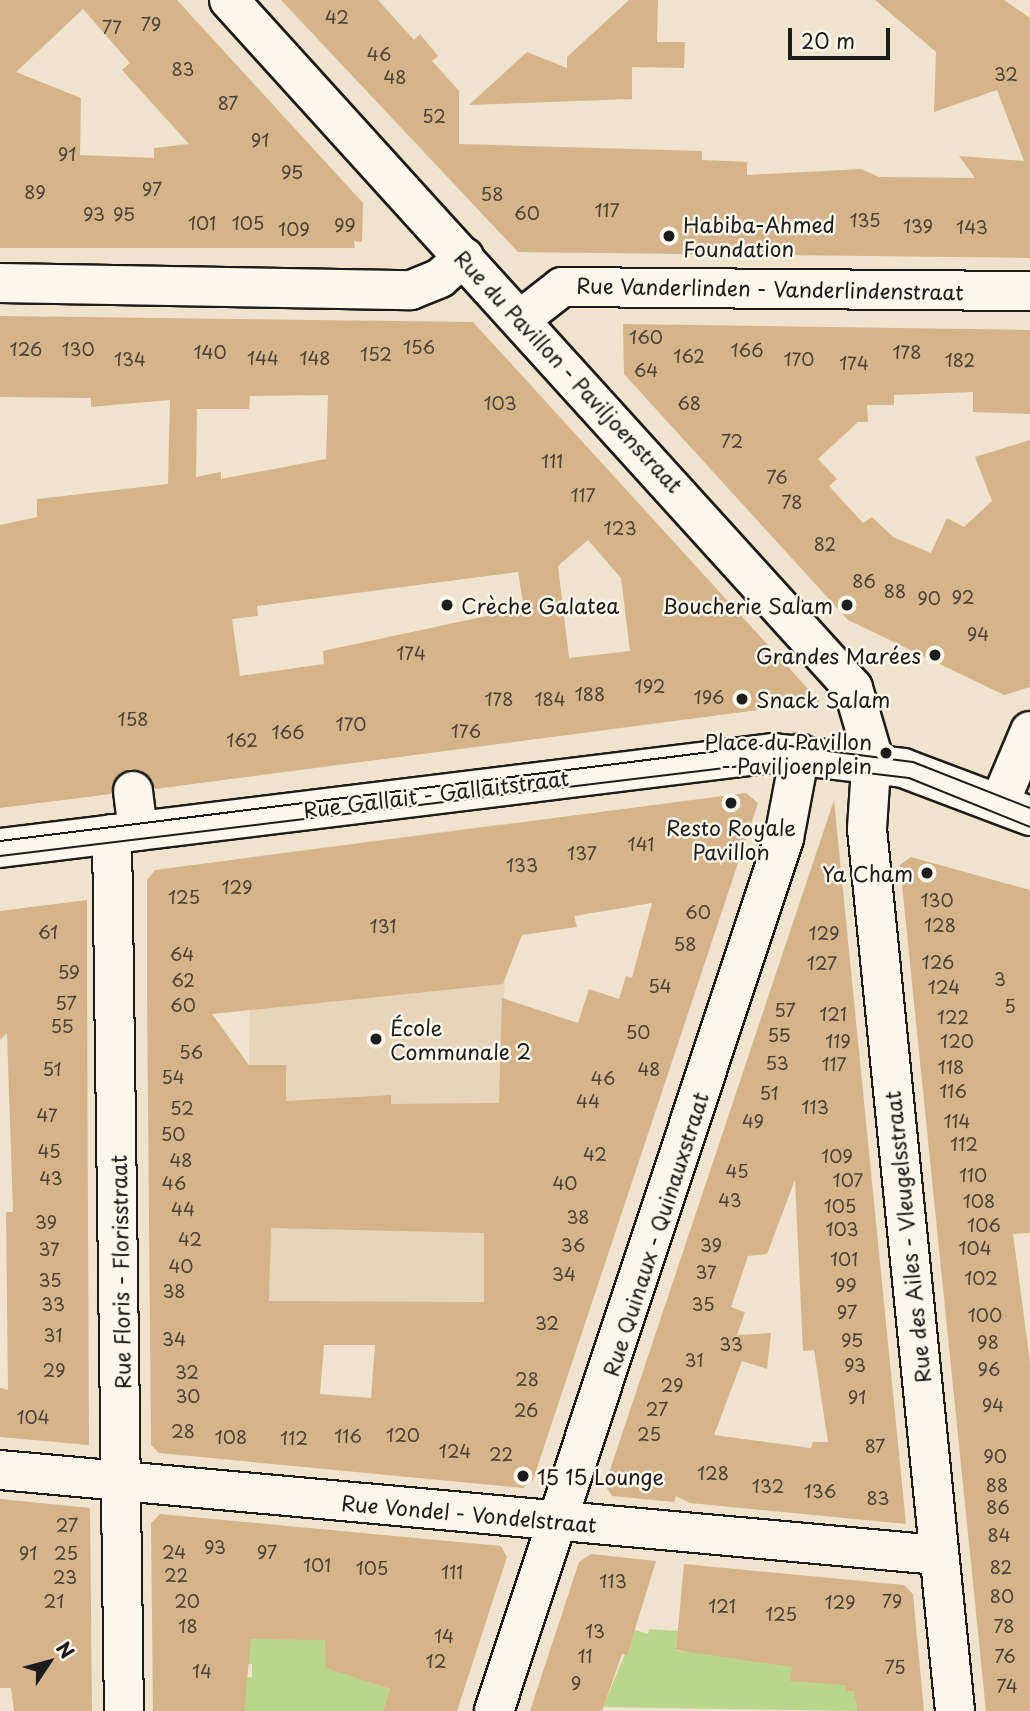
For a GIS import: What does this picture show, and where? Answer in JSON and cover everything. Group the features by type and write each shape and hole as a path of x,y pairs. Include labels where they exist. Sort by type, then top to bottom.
{"street":[{"name":"Rue du Pavillon - Paviljoenstraat","path":"229,0 845,674 860,707 872,762"},
{"path":"0,283 411,290 440,278 464,257"},
{"name":"Rue Vanderlinden - Vanderlindenstraat","path":"521,319 562,286 1030,291"},
{"path":"872,762 1015,809 1030,731"},
{"name":"Rue Gallait - Gallaitstraat","path":"0,848 725,757 800,753 872,762"},
{"name":"Rue Quinaux - Quinauxstraat","path":"494,1711 788,827 800,753"},
{"name":"Rue des Ailes - Vleugelsstraat","path":"872,762 867,830 937,1555 956,1711"},
{"name":"Rue Floris - Florisstraat","path":"124,1711 122,1480 125,832 133,792"},
{"name":"Rue Vondel - Vondelstraat","path":"0,1470 937,1555"}],"shaded area":[{"name":"École Communale 2","path":"500,824 518,943 505,976 489,1345 248,1345 250,857"}],"green space":[{"path":"326,1605 327,1668 390,1689 383,1711 244,1711 239,1678 252,1677 252,1664 235,1665 236,1639 297,1639"},
{"path":"649,1629 678,1631 676,1651 794,1654 791,1681 849,1664 845,1692 854,1691 857,1711 603,1707 635,1630 648,1634"}],"building":[{"path":"0,0 177,0 363,203 362,242 354,241 355,248 0,248","holes":["83,9 130,63 122,70 189,144 154,148 154,158 80,155 81,98 16,72"]},
{"path":"281,0 378,0 414,40 420,34 438,56 432,61 459,91 459,144 702,151 702,160 747,162 747,175 861,169 879,177 975,178 959,156 1024,161 997,90 934,112 936,52 875,0 1004,0 1030,18 1030,258 518,252"},
{"path":"629,0 658,0 657,42 685,42 684,68 632,67 632,99 469,105 527,52 567,68 567,57"},
{"path":"0,316 473,322 820,702 155,789 150,777 131,769 119,774 111,794 0,808 0,525 37,517 37,499 168,484 170,400 91,407 91,398 0,397","holes":["328,395 326,459 221,479 221,472 196,477 197,409 249,409 250,396","588,540 621,578 630,651 569,658 558,566","518,572 524,608 323,651 324,664 240,676 232,619 258,616 257,606"]},
{"path":"623,324 1030,330 1030,414 973,412 973,392 894,395 894,405 867,405 868,422 858,422 818,459 837,479 829,486 863,523 872,517 893,537 931,553 947,518 964,527 992,501 975,457 1030,440 1030,687 1004,695 848,620 624,374"},
{"path":"746,793 758,803 533,1480 523,1488 159,1453 151,1445 147,880 155,870","holes":["652,903 632,978 626,976 619,999 589,989 578,1023 502,998 499,1103 391,1104 391,1095 286,1101 286,1065 249,1065 212,1014 503,984 522,935 577,927 574,916","271,1228 484,1233 484,1302 269,1301","324,1345 375,1345 371,1398 320,1394"]},
{"path":"834,800 906,1524 690,1503 676,1496 674,1502 612,1496 605,1485","holes":["795,1180 803,1351 814,1350 828,1442 813,1442 811,1448 714,1435 742,1361 767,1369 771,1333 737,1335 745,1312 731,1307 748,1256 767,1254"]},
{"path":"911,857 1030,890 1030,1233 1013,1234 1030,1362 1030,1711 986,1711 900,865"},
{"path":"87,900 89,1445 0,1437 0,1388 8,1390 6,1212 13,1212 7,1033 0,1040 0,911"},
{"path":"0,1499 90,1508 92,1711 14,1711 11,1688 0,1688"},
{"path":"160,1514 501,1546 507,1557 457,1711 383,1711 390,1689 326,1668 325,1640 251,1639 244,1711 153,1711 151,1523"},
{"path":"591,1554 656,1561 627,1655 622,1654 602,1711 530,1711 579,1562"},
{"path":"684,1564 904,1585 913,1594 924,1711 857,1711 854,1691 845,1692 846,1685 790,1681 792,1667 676,1650"}],"tram line":[{"path":"0,841 774,744 913,762 1030,808"},
{"path":"0,856 774,762 909,778 1030,827"}],"place":[{"name":"Habiba-Ahmed Foundation","path":"669,236"},
{"name":"Crèche Galatea","path":"447,605"},
{"name":"Boucherie Salam","path":"847,605"},
{"name":"Grandes Marées","path":"935,655"},
{"name":"Snack Salam","path":"742,699"},
{"name":"Place du Pavillon - Paviljoenplein","path":"886,753"},
{"name":"Resto Royale Pavillon","path":"731,803"},
{"name":"Ya Cham","path":"927,873"},
{"name":"École Communale 2","path":"376,1039"},
{"name":"15 15 Lounge","path":"523,1476"}]}
